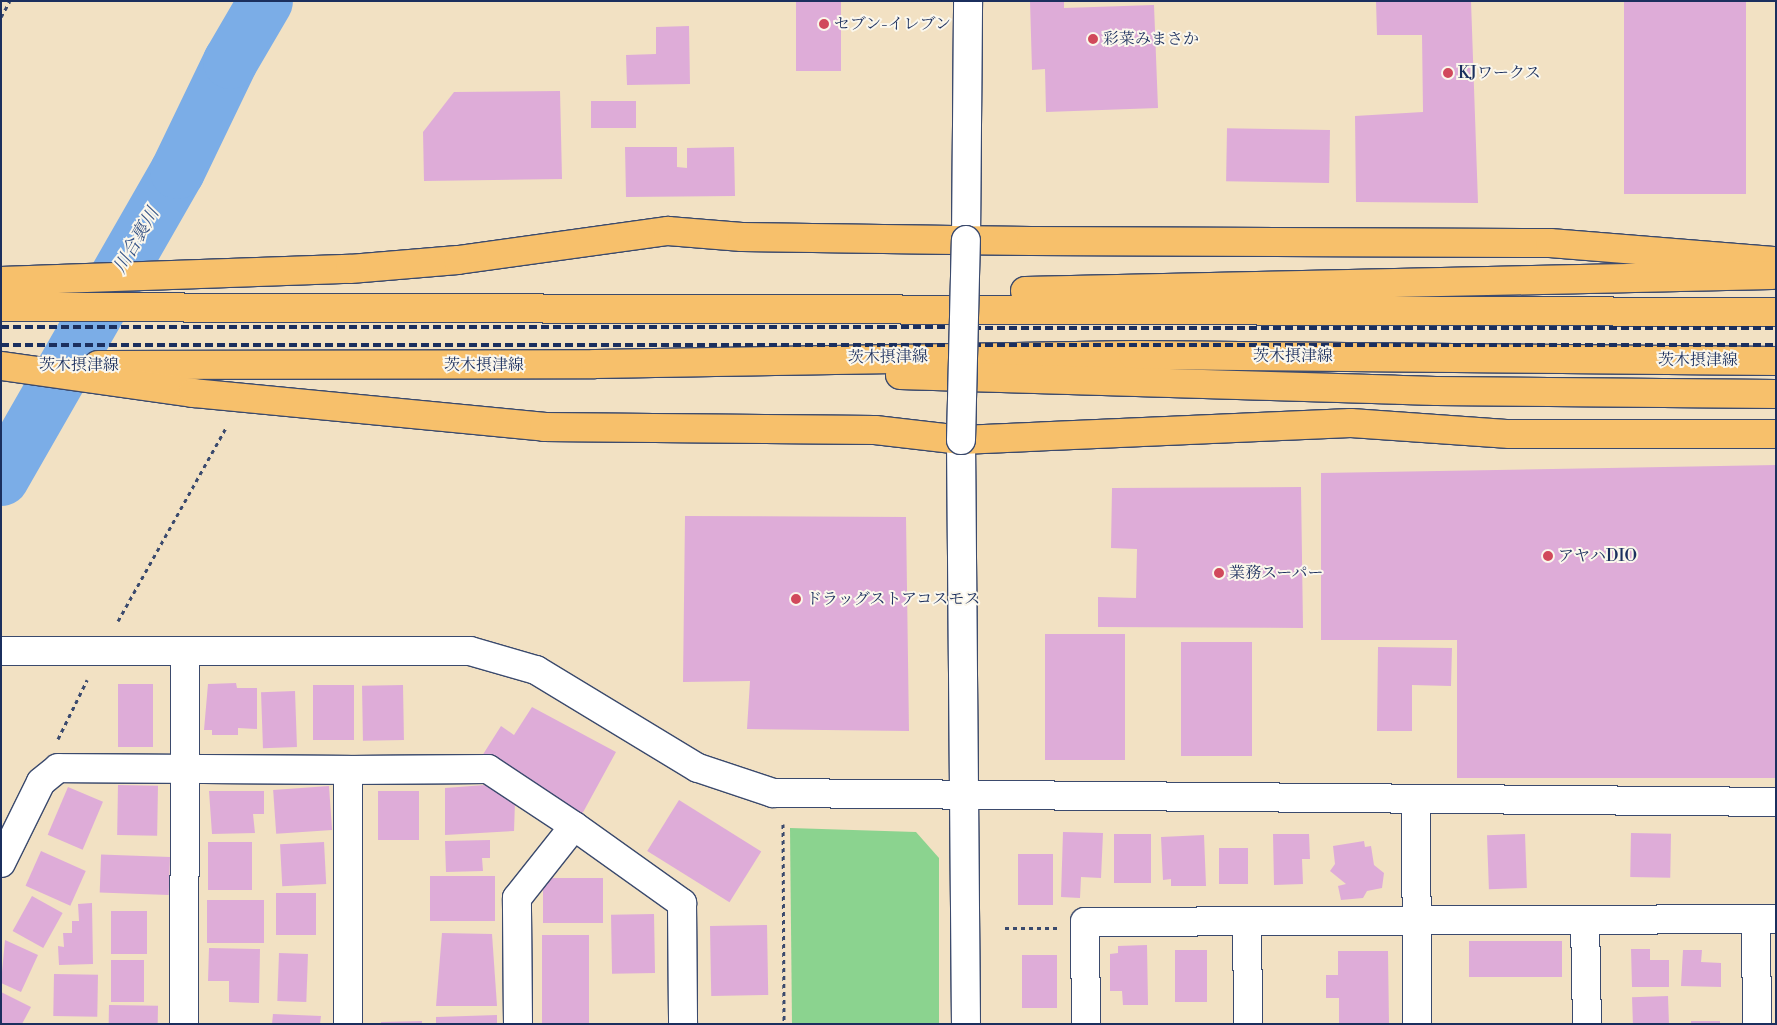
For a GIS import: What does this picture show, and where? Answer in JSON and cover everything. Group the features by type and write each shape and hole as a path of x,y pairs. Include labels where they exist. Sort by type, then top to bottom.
{"main road":[{"path":"1,282 229,276 439,262 668,232 742,237 966,240 1550,243 1776,261"},
{"path":"768,307 790,300 1028,291 1776,275"},
{"path":"1,307 768,307 1776,312"},
{"name":"茨木摂津線","path":"1,365 766,362 1133,355 1776,361"},
{"path":"766,362 837,373 1296,387 1776,394"},
{"path":"1,365 192,393 515,426 875,430 961,440 1351,423 1510,434 1776,434"}],"street":[{"path":"966,1024 966,798 961,440 966,240 968,1"},
{"path":"14,651 470,651 536,670 698,768 773,793 966,798 1776,802"},
{"path":"184,1024 183,768 185,651"},
{"path":"1,863 41,782 65,767 348,770 488,769 574,826 682,903 683,1024"},
{"path":"348,770 348,1024"},
{"path":"1416,800 1417,1024"},
{"path":"518,1024 517,898 574,826"},
{"path":"1086,1024 1085,922 1766,919 1757,1024"},
{"path":"1585,920 1587,1024"},
{"path":"1247,921 1248,1024"}],"path":[{"path":"1,17 10,1"},
{"path":"41,782 102,652 228,424"},
{"path":"782,824 784,1024"},
{"path":"1005,928 1085,927"}],"green space":[{"path":"790,828 916,832 939,858 939,1024 792,1024"}],"building":[{"path":"796,1 841,1 841,71 796,71"},
{"name":"彩菜みまさか","path":"1030,1 1064,1 1064,8 1154,5 1158,108 1046,112 1045,69 1032,70"},
{"name":"KJワークス","path":"1376,1 1471,1 1478,203 1356,202 1355,116 1423,112 1422,35 1377,35"},
{"path":"1624,1 1746,1 1746,194 1624,194"},
{"path":"689,26 690,84 627,85 626,55 656,54 656,27"},
{"path":"560,91 562,179 424,181 423,132 454,92"},
{"path":"591,101 636,101 636,128 591,128"},
{"path":"1227,128 1330,130 1329,183 1226,181"},
{"path":"625,147 677,147 677,167 687,168 687,148 734,147 735,196 626,197"},
{"name":"アヤハDIO","path":"1776,465 1776,778 1457,778 1457,640 1321,640 1321,473"},
{"name":"業務スーパー","path":"1301,487 1303,628 1098,627 1098,597 1136,598 1137,549 1111,548 1112,488"},
{"name":"ドラッグストアコスモス","path":"685,516 906,517 909,731 747,729 750,681 683,682"},
{"path":"1045,634 1125,634 1125,760 1045,760"},
{"path":"1181,642 1252,642 1252,756 1181,756"},
{"path":"1378,647 1452,648 1451,686 1412,685 1412,731 1377,731"},
{"path":"236,683 237,688 257,688 257,729 238,728 238,735 212,735 212,730 204,730 208,684"},
{"path":"118,684 153,684 153,747 118,747"},
{"path":"313,685 354,685 354,740 313,740"},
{"path":"403,685 404,740 363,741 362,686"},
{"path":"295,691 297,747 263,748 261,692"},
{"path":"532,707 616,752 581,816 482,756 501,726 514,735"},
{"path":"118,785 158,786 157,836 117,835"},
{"path":"485,785 515,802 514,831 445,835 445,788"},
{"path":"329,786 332,830 276,834 273,790"},
{"path":"68,787 103,802 83,850 48,835"},
{"path":"209,791 264,791 264,814 253,814 255,833 212,834"},
{"path":"378,791 419,791 419,840 378,840"},
{"path":"679,800 761,851 729,902 647,851"},
{"path":"1063,832 1103,833 1101,878 1081,877 1080,898 1061,897"},
{"path":"1631,833 1671,834 1670,878 1630,877"},
{"path":"1114,834 1151,834 1151,883 1114,883"},
{"path":"1273,834 1309,834 1310,859 1302,859 1303,884 1274,885"},
{"path":"1525,834 1527,888 1489,889 1487,835"},
{"path":"1204,835 1206,886 1171,886 1171,879 1163,880 1161,837"},
{"path":"490,840 490,858 482,858 483,871 446,872 445,841"},
{"path":"1364,841 1365,847 1371,846 1374,865 1384,873 1382,888 1367,891 1363,898 1341,900 1338,886 1346,884 1330,871 1335,864 1333,846"},
{"path":"208,842 252,842 252,890 208,890"},
{"path":"324,842 326,884 282,886 280,844"},
{"path":"1219,848 1248,848 1248,884 1219,884"},
{"path":"41,851 86,871 70,906 26,886"},
{"path":"1018,854 1053,854 1053,905 1018,905"},
{"path":"101,855 170,857 169,895 100,893"},
{"path":"430,876 495,876 495,921 430,921"},
{"path":"543,878 603,878 603,923 543,923"},
{"path":"276,893 316,893 316,935 276,935"},
{"path":"32,896 63,913 43,948 13,931"},
{"path":"207,900 264,900 264,943 207,943"},
{"path":"92,903 93,964 59,965 58,946 64,947 63,933 72,933 72,921 79,921 78,904"},
{"path":"111,911 147,911 147,954 111,954"},
{"path":"654,914 655,973 612,974 611,915"},
{"path":"767,925 768,995 711,996 710,926"},
{"path":"442,933 492,934 497,1006 436,1006"},
{"path":"542,935 589,935 589,1024 542,1024"},
{"path":"5,940 38,955 21,992 1,983"},
{"path":"1469,941 1562,941 1562,977 1469,977"},
{"path":"1147,945 1148,1005 1123,1005 1122,991 1110,991 1110,954 1118,953 1118,946"},
{"path":"209,948 260,949 259,1003 229,1002 229,981 208,981"},
{"path":"1631,949 1650,949 1650,960 1669,960 1669,987 1632,987"},
{"path":"1175,950 1207,950 1207,1002 1175,1002"},
{"path":"1683,950 1702,950 1701,962 1721,963 1721,987 1681,986"},
{"path":"1338,951 1388,951 1389,1024 1339,1024 1339,998 1326,998 1326,975 1338,975"},
{"path":"279,953 308,954 306,1002 277,1001"},
{"path":"1022,955 1057,955 1057,1008 1022,1008"},
{"path":"111,960 144,960 144,1002 111,1002"},
{"path":"54,974 98,975 97,1017 53,1016"},
{"path":"1,992 31,1007 22,1024 1,1024"},
{"path":"1668,996 1669,1024 1633,1024 1632,997"},
{"path":"109,1005 158,1006 158,1024 109,1024"},
{"path":"273,1014 321,1016 320,1024 272,1024"},
{"path":"497,1015 497,1024 436,1024 436,1017"},
{"path":"422,1021 422,1024 381,1024 381,1022"},
{"path":"1691,1021 1720,1021 1720,1024 1691,1024"}],"waterway":[{"name":"川合裏川","path":"1,478 177,171 230,61 265,1"}],"railway":[{"path":"1,327 1776,328"},
{"path":"1,345 1776,345"}],"place":[{"name":"セブン-イレブン","path":"824,24"},
{"name":"彩菜みまさか","path":"1093,39"},
{"name":"KJワークス","path":"1448,73"},
{"name":"アヤハDIO","path":"1548,556"},
{"name":"業務スーパー","path":"1219,573"},
{"name":"ドラッグストアコスモス","path":"796,599"}]}
